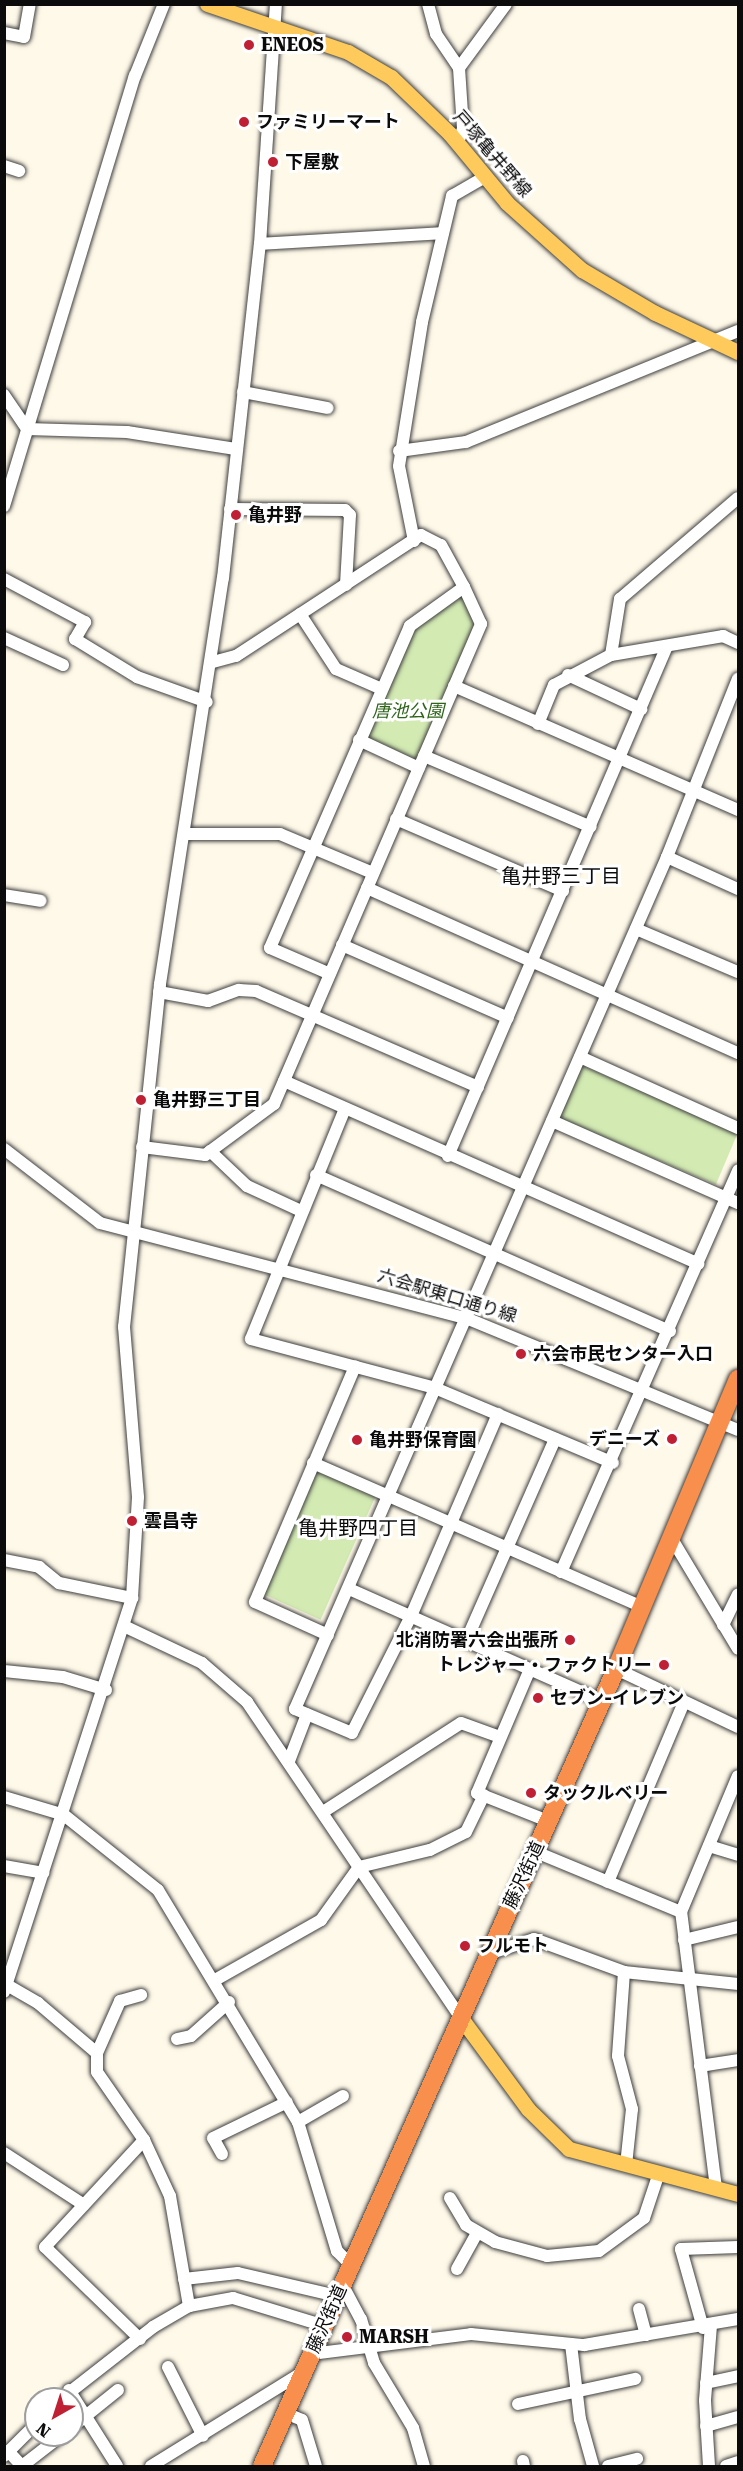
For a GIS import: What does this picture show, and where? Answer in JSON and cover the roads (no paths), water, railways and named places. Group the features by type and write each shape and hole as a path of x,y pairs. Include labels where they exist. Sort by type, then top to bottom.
{"highway":[{"name":"藤沢街道","path":"262,2466 461,2018 487,1954 536,1852 643,1607 738,1380"}],"main road":[{"name":"戸塚亀井野線","path":"207,4 274,24 348,52 391,77 458,142 485,177 535,230 582,270 655,313 721,342 738,352"},
{"path":"461,2018 555,2138 588,2156 738,2194"}],"street":[{"path":"4,33 24,37 30,4"},
{"path":"4,506 135,76 164,4"},
{"path":"97,2053 38,2003 6,1988 106,1690 126,1627 132,1598 138,1497 124,1327 159,992 213,662 260,244 276,4"},
{"path":"428,4 436,34 459,68 464,129 458,142"},
{"path":"459,68 506,4"},
{"path":"4,166 19,171"},
{"path":"414,541 399,451 452,196 485,177"},
{"path":"260,244 443,233"},
{"path":"399,451 466,442 721,342 738,331"},
{"path":"243,392 328,408"},
{"path":"4,396 27,429"},
{"path":"27,429 127,432 236,449"},
{"path":"611,655 620,599 738,498"},
{"path":"230,509 345,510 350,514 346,585"},
{"path":"142,1147 210,1151 274,1104 481,624 441,546 429,535 414,541 236,656 213,662"},
{"path":"4,579 85,622 75,639 137,677 207,702"},
{"path":"330,974 270,948 410,626 464,587"},
{"path":"300,615 336,669 382,689"},
{"path":"538,724 554,685 568,675 611,655 723,636 738,643"},
{"path":"4,638 63,665"},
{"path":"448,1156 667,646"},
{"path":"568,675 641,709"},
{"path":"498,1414 411,1616 352,1733 296,1709 667,857 691,789 738,678"},
{"path":"454,686 738,810"},
{"path":"359,740 591,827"},
{"path":"396,819 563,891"},
{"path":"185,834 280,834 373,873"},
{"path":"667,857 738,889"},
{"path":"367,888 738,1053"},
{"path":"4,895 42,901"},
{"path":"636,929 738,972"},
{"path":"342,945 508,1018"},
{"path":"159,992 208,1001 247,989 478,1087"},
{"path":"580,1057 738,1128"},
{"path":"284,1081 344,1111 699,1264"},
{"path":"344,1111 277,1265 251,1339 435,1388 613,1463"},
{"path":"552,1121 733,1201"},
{"path":"210,1151 247,1186 301,1212"},
{"name":"六会駅東口通り線","path":"6,1153 100,1223 277,1265 466,1318 646,1388 738,1430"},
{"path":"561,1572 613,1463 699,1264 733,1201 738,1170"},
{"path":"316,1175 670,1331"},
{"path":"328,1635 255,1602 355,1366"},
{"path":"466,1641 555,1439"},
{"path":"313,1463 643,1607"},
{"path":"672,1539 738,1649"},
{"path":"4,1560 39,1567 59,1583 132,1598"},
{"path":"349,1589 602,1701"},
{"path":"723,1625 738,1594"},
{"path":"126,1627 221,1676 289,1761 461,2018"},
{"path":"530,1669 477,1793 548,1821"},
{"path":"616,1669 738,1727"},
{"path":"4,1671 63,1677 106,1690"},
{"path":"608,1882 684,1702"},
{"path":"289,1761 307,1714"},
{"path":"323,1812 461,1723 500,1737"},
{"path":"716,2188 681,1912 738,1776"},
{"path":"215,1980 321,1920 359,1867 450,1842 473,1823 484,1795"},
{"path":"4,1797 64,1815 158,1890 229,2002 287,2102 297,2122 337,2251 351,2265"},
{"path":"709,1846 738,1855"},
{"path":"536,1852 681,1912"},
{"path":"4,1866 44,1873"},
{"path":"684,1940 738,1927"},
{"path":"487,1954 534,1939 624,1972 738,1984"},
{"path":"624,1972 618,2056 632,2109 626,2164"},
{"path":"141,1995 120,2001 97,2053 97,2072 144,2140 170,2196 189,2306"},
{"path":"177,2039 191,2036 229,2002"},
{"path":"700,2066 738,2060"},
{"path":"297,2122 343,2096"},
{"path":"222,2154 213,2138 287,2102"},
{"path":"140,2339 45,2247 144,2140"},
{"path":"4,2153 84,2205"},
{"path":"450,2198 460,2219 477,2233 526,2253 598,2251 644,2218 658,2173"},
{"path":"457,2269 477,2233"},
{"path":"709,2466 706,2426 707,2327 681,2249 738,2247"},
{"path":"184,2279 238,2273 340,2290 413,2428 424,2466"},
{"path":"76,2387 189,2306 233,2298 325,2326"},
{"path":"639,2308 646,2335"},
{"path":"151,2466 203,2436 308,2363 368,2345 471,2334 571,2344 707,2327 738,2319"},
{"path":"571,2344 576,2388 593,2466"},
{"path":"168,2367 203,2436"},
{"path":"706,2383 738,2376"},
{"path":"518,2404 576,2388 635,2379"},
{"path":"117,2466 86,2416 118,2390"},
{"path":"285,2413 302,2420 316,2466"},
{"path":"706,2426 738,2417"},
{"path":"24,2436 6,2453 22,2466 47,2447"},
{"path":"608,2466 637,2459"},
{"path":"726,2466 738,2462"}],"place":[{"name":"ENEOS","path":"249,45"},
{"name":"ファミリーマート","path":"244,122"},
{"name":"下屋敷","path":"273,162"},
{"name":"亀井野","path":"236,515"},
{"name":"亀井野三丁目","path":"141,1100"},
{"name":"六会市民センター入口","path":"521,1354"},
{"name":"デニーズ","path":"672,1439"},
{"name":"亀井野保育園","path":"357,1440"},
{"name":"雲昌寺","path":"132,1521"},
{"name":"北消防署六会出張所","path":"570,1640"},
{"name":"トレジャー・ファクトリー","path":"664,1665"},
{"name":"セブン-イレブン","path":"538,1698"},
{"name":"タックルベリー","path":"531,1793"},
{"name":"フルモト","path":"465,1946"},
{"name":"MARSH","path":"347,2337"}],"district":[{"name":"亀井野三丁目","path":"561,876"},
{"name":"亀井野四丁目","path":"358,1528"}],"park label":[{"name":"唐池公園","path":"408,711"}]}
